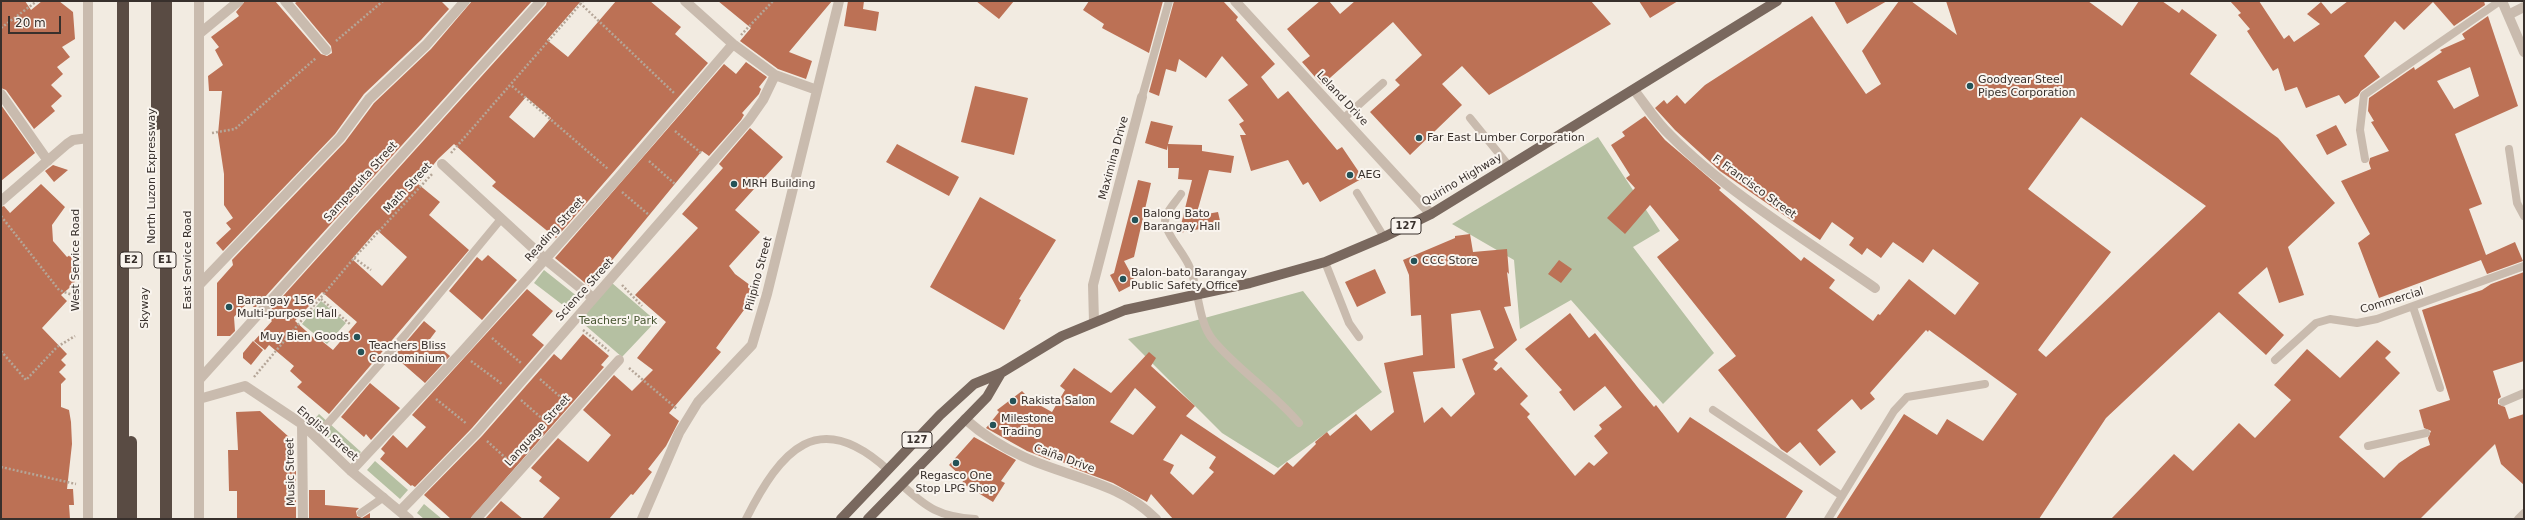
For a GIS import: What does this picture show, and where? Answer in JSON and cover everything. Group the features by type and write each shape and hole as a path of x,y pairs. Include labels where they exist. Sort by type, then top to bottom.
{"highway":[{"path":"123,1 123,519"},
{"name":"Skyway","path":"131,1 131,519"},
{"name":"Skyway","path":"157,1 158,519"},
{"name":"North Luzon Expressway","path":"166,1 166,519"}],"main road":[{"name":"Quirino Highway","path":"841,519 940,415 974,384 1001,373 1062,336 1124,310 1199,295 1326,262 1384,238 1431,214 1634,90 1774,2"},
{"name":"127","path":"868,519 988,397 1001,373"}],"street":[{"name":"West Service Road","path":"88,1 88,519"},
{"name":"East Service Road","path":"199,1 201,135 199,519"},
{"path":"199,34 239,1"},
{"path":"284,1 326,50"},
{"path":"200,284 340,138 369,99 426,45 465,1"},
{"name":"Sampaguita Street","path":"199,380 541,1"},
{"path":"685,1 733,44 775,75 817,90"},
{"name":"Leland Drive","path":"1235,1 1431,214"},
{"path":"2501,1 2510,14 2524,52"},
{"name":"Pilipino Street","path":"642,519 679,433 698,402 752,345 767,294 839,4"},
{"path":"2510,14 2524,7"},
{"name":"Reading Street","path":"351,471 461,353 616,181 733,44"},
{"name":"Science Street","path":"400,511 477,432 749,120 763,100 775,75"},
{"name":"F. Francisco Street","path":"1634,90 1669,135 1706,167 1749,200 1875,288"},
{"path":"1,94 48,161"},
{"name":"Maximina Drive","path":"1094,322 1094,285 1142,97"},
{"path":"1,201 73,140 88,138"},
{"path":"442,164 545,259 593,298"},
{"name":"Language Street","path":"476,519 619,360"},
{"path":"199,399 245,386"},
{"name":"English Street","path":"245,386 302,424 351,471 384,496 409,519"},
{"name":"Caiña Drive","path":"965,420 985,436 1026,458 1131,497 1156,519"},
{"name":"Music Street","path":"302,424 303,519"}],"lane":[{"name":"Maximina Drive","path":"1142,97 1169,1"},
{"path":"2366,159 2360,130 2364,95 2501,1"},
{"path":"1344,118 1383,83"},
{"path":"1470,118 1509,166"},
{"path":"2509,149 2517,203 2524,216"},
{"path":"1357,193 1384,238"},
{"path":"1181,194 1166,216 1165,222 1167,230 1186,257 1199,295 1204,322 1212,339 1283,404 1299,423"},
{"path":"316,438 406,334 501,218"},
{"path":"1326,262 1349,323 1358,337"},
{"name":"Commercial","path":"2275,360 2316,323 2330,319 2357,323 2377,319 2524,266"},
{"path":"2412,307 2440,388"},
{"path":"1828,519 1894,411 1907,397 1985,384"},
{"path":"2503,402 2524,393"},
{"path":"1713,410 1842,496"},
{"path":"2368,446 2426,433"},
{"path":"746,519 764,484 783,459 812,440 830,438 848,442 867,452 888,470"},
{"path":"902,485 932,510 943,515 975,519"},
{"path":"361,513 384,496"},
{"path":"2518,519 2524,513"}],"path":[{"path":"1,28 37,1"},
{"path":"201,135 235,129 383,1"},
{"path":"733,44 773,1"},
{"path":"582,2 683,102"},
{"name":"Math Street","path":"245,386 321,299 354,258 442,164 512,86 582,2"},
{"path":"512,86 616,181 659,224"},
{"path":"665,122 711,162"},
{"path":"639,153 685,193"},
{"path":"1,216 59,290 71,296 88,296"},
{"path":"354,258 371,270"},
{"path":"613,277 642,306"},
{"path":"321,299 351,325"},
{"path":"1,351 26,380 57,346 88,328"},
{"path":"482,330 575,409"},
{"path":"461,353 512,392 555,430"},
{"path":"425,390 477,432 519,470"},
{"path":"1,467 88,486"}],"green space":[{"path":"1598,137 1660,231 1633,247 1714,353 1663,404 1571,300 1520,329 1514,260 1452,224"},
{"path":"544,270 578,297 568,309 534,283"},
{"name":"Teachers' Park","path":"612,283 656,321 622,357 578,319"},
{"path":"1303,291 1382,392 1278,468 1222,433 1128,339"},
{"path":"321,301 346,323 327,344 302,324"},
{"path":"319,414 361,452 353,460 311,423"},
{"path":"375,461 408,490 400,499 367,470"},
{"path":"424,504 442,519 424,519 417,513"}],"building":[{"path":"1,1 25,1 31,10 42,1 59,1 73,12 75,39 62,47 70,57 57,67 63,74 51,85 62,96 51,106 55,111 34,129 6,90 1,88"},
{"path":"245,1 275,1 321,54 327,56 332,53 331,46 295,3 298,1 441,1 449,9 421,40 364,94 335,134 223,251 216,243 231,229 226,223 233,218 224,205 224,174 218,134 222,91 209,91 208,76 223,65 215,50 219,47 211,37 239,16 236,12"},
{"path":"472,1 532,1 255,308 248,302 234,317 235,331 230,336 217,336 217,283 233,265 232,260 345,142 374,103 431,49"},
{"path":"547,1 581,1 547,40 568,57 616,1 650,1 681,27 675,34 708,63 556,238 492,186 496,182 454,144 438,159 418,184 440,202 429,215 469,250 329,414 297,387 302,382 290,371 294,366 269,345 265,350 254,341 272,321 265,316 546,5","holes":["526,97 551,118 534,138 509,117","377,230 407,257 382,286 352,259","322,292 357,322 333,350 318,338 316,340 295,321"]},
{"path":"718,1 832,1 789,52 812,61 806,79 778,69 740,41 751,28"},
{"path":"848,1 864,1 863,9 879,12 876,31 844,26"},
{"path":"976,1 1014,1 999,19"},
{"path":"1089,1 1163,1 1149,53 1102,28 1104,24 1083,10"},
{"path":"1174,1 1223,1 1238,17 1236,20 1275,64 1261,77 1278,99 1288,91 1337,150 1342,147 1363,178 1320,202 1308,182 1303,185 1288,160 1251,171 1240,135 1246,135 1239,124 1244,121 1228,100 1248,85 1222,56 1206,78 1179,59 1176,72 1166,69 1159,96 1149,92"},
{"path":"1320,1 1329,1 1340,14 1355,1 1591,1 1611,24 1489,95 1462,66 1442,84 1462,105 1410,155 1370,112 1400,85 1395,80 1422,55 1393,22 1322,85 1302,62 1310,56 1287,29"},
{"path":"1639,1 1678,1 1650,18"},
{"path":"1834,1 1887,1 1847,24"},
{"path":"1899,1 1911,1 1957,35 1946,1 2088,1 2122,26 2139,1 2162,1 2179,13 2182,9 2217,35 2190,74 2278,138 2335,203 2288,247 2304,295 2279,303 2267,267 2238,293 2284,335 2266,355 2219,312 2106,418 2039,519 1836,519 1904,414 1937,435 1947,419 1983,441 2017,394 1929,330 1928,332 1926,330 1870,393 1875,399 1861,410 1852,399 1817,430 1836,452 1820,466 1800,442 1787,453 1781,449 1718,370 1736,356 1657,257 1679,240 1650,205 1625,234 1607,218 1635,188 1626,178 1630,175 1611,145 1625,136 1622,132 1645,116 1665,140 1721,188 1719,190 1801,261 1804,257 1835,280 1829,288 1873,321 1878,314 1880,315 1909,279 1955,315 1979,283 1933,249 1923,263 1893,242 1881,258 1867,248 1862,255 1849,245 1854,238 1832,222 1820,240 1720,171 1675,130 1655,108 1664,100 1667,104 1677,95 1685,104 1705,85 1812,16 1866,94 1881,84 1862,51","holes":["2081,117 2206,206 2046,357 2038,350 2111,252 2028,189"]},
{"path":"2230,1 2259,1 2284,39 2289,35 2294,42 2320,24 2307,14 2321,2 2331,14 2348,1 2484,1 2485,5 2454,26 2433,2 2404,30 2395,21 2364,56 2380,77 2361,91 2358,96 2345,104 2339,95 2306,108 2297,87 2285,91 2278,68 2273,71 2247,31 2250,29 2238,15 2241,13"},
{"path":"2488,16 2518,106 2455,134 2482,204 2469,209 2486,255 2515,242 2523,261 2487,274 2481,260 2379,298 2358,243 2370,234 2341,181 2371,169 2369,163 2370,158 2389,151 2371,122 2374,121 2368,111 2369,98 2414,67 2415,70 2442,52 2440,50 2465,39 2462,34","holes":["2470,67 2479,96 2454,109 2437,81"]},
{"path":"746,62 767,77 759,87 761,89 759,94 742,113 744,115 741,120 709,156 702,151 590,287 555,258 724,64 736,74"},
{"path":"975,86 1028,98 1014,155 961,142"},
{"path":"1,105 35,153 1,181"},
{"path":"1151,121 1173,126 1168,144 1202,145 1202,151 1234,156 1231,173 1209,170 1196,216 1218,212 1221,225 1179,233 1192,180 1178,179 1179,168 1168,168 1168,145 1167,150 1145,143"},
{"path":"2336,125 2347,145 2327,155 2316,135"},
{"path":"750,128 783,157 735,210 760,232 729,266 735,274 758,291 716,348 721,352 669,413 679,421 666,446 648,469 652,472 633,495 631,494 609,519 542,519 560,498 539,481 542,477 531,468 558,438 588,462 611,435 583,410 614,375 632,391 653,370 637,358 666,322 635,295 698,228 682,214 723,168 719,164"},
{"path":"897,144 959,177 949,196 886,162"},
{"path":"53,165 68,170 54,182 45,171"},
{"name":"Balong Bato Barangay Hall","path":"1138,180 1151,183 1134,257 1124,261 1136,283 1119,292 1110,275 1114,273"},
{"path":"41,184 65,207 52,225 53,241 67,257 70,255 78,265 74,284 61,295 67,301 42,328 67,354 61,360 66,365 59,372 66,379 61,384 61,407 69,410 71,422 72,444 67,489 73,489 74,505 69,505 70,519 1,519 1,207 4,206 10,213"},
{"path":"980,197 1056,240 1019,299 1021,300 1004,330 930,287"},
{"path":"1470,234 1473,252 1507,249 1509,274 1507,272 1511,306 1504,307 1517,340 1494,360 1498,363 1493,369 1496,371 1501,367 1528,396 1520,404 1530,414 1527,417 1575,476 1589,462 1594,466 1608,453 1594,436 1602,429 1599,425 1622,407 1605,386 1574,411 1559,392 1562,390 1525,349 1570,313 1589,338 1595,333 1639,389 1654,407 1656,405 1678,433 1690,417 1803,491 1785,519 1173,519 1151,494 1147,502 1113,483 1073,468 1052,456 1050,460 1027,451 986,428 999,412 997,410 1022,391 1032,401 1052,412 1065,390 1060,386 1074,368 1111,393 1149,352 1156,358 1151,366 1195,406 1186,416 1274,475 1287,462 1293,467 1316,444 1315,442 1327,432 1330,436 1356,414 1371,431 1394,412 1384,363 1423,355 1421,315 1411,316 1409,275 1403,260 1455,238 1455,236","holes":["1480,310 1494,348 1462,359 1475,394 1451,417 1442,407 1424,423 1413,372 1455,368 1451,314","1135,388 1156,407 1133,435 1110,422","1181,434 1216,457 1209,468 1214,472 1193,495 1170,473 1174,465 1163,460"]},
{"path":"488,255 517,280 482,320 449,291 477,257 482,261"},
{"path":"1559,260 1572,269 1561,283 1548,274"},
{"path":"1375,269 1386,293 1357,307 1345,282"},
{"path":"2524,272 2524,361 2493,371 2501,397 2498,399 2498,404 2505,407 2509,419 2524,414 2524,485 2501,464 2495,444 2420,519 2111,519 2174,454 2193,471 2239,423 2255,438 2291,400 2274,385 2307,349 2340,378 2377,340 2391,352 2385,358 2400,373 2339,437 2384,478 2399,463 2420,449 2430,445 2428,438 2431,431 2424,428 2419,410 2450,400 2422,310 2482,290 2491,284"},
{"path":"527,289 553,311 532,335 544,345 472,428 415,487 412,485 411,486 380,459 385,453 381,449 393,435 407,448 426,427 412,415"},
{"path":"424,321 436,331 430,339 450,356 425,383 394,356"},
{"path":"583,334 609,356 601,365 604,367 470,519 451,519 424,495 482,436 554,354 561,360"},
{"path":"253,341 263,350 251,365 243,358 243,353"},
{"path":"370,383 400,408 371,440 366,434 364,437 341,417"},
{"path":"260,411 289,437 290,471 296,471 296,519 237,519 237,491 229,491 228,450 238,450 236,412"},
{"path":"974,437 1016,460 1001,481 1005,483 993,502 962,483 964,479 949,465"},
{"path":"309,490 325,490 325,505 359,508 356,511 357,516 362,518 370,513 370,519 309,519"},
{"path":"501,501 523,519 485,519"}],"place":[{"name":"Goodyear Steel Pipes Corporation","path":"1970,86"},
{"name":"Far East Lumber Corporation","path":"1419,138"},
{"name":"AEG","path":"1350,175"},
{"name":"MRH Building","path":"734,184"},
{"name":"Balong Bato Barangay Hall","path":"1135,220"},
{"name":"CCC Store","path":"1414,261"},
{"name":"Balon-bato Barangay Public Safety Office","path":"1123,279"},
{"name":"Barangay 156 Multi-purpose Hall","path":"229,307"},
{"name":"Muy Bien Goods","path":"357,337"},
{"name":"Teachers Bliss Condominium","path":"361,352"},
{"name":"Rakista Salon","path":"1013,401"},
{"name":"Milestone Trading","path":"993,425"},
{"name":"Regasco One Stop LPG Shop","path":"956,463"}]}
